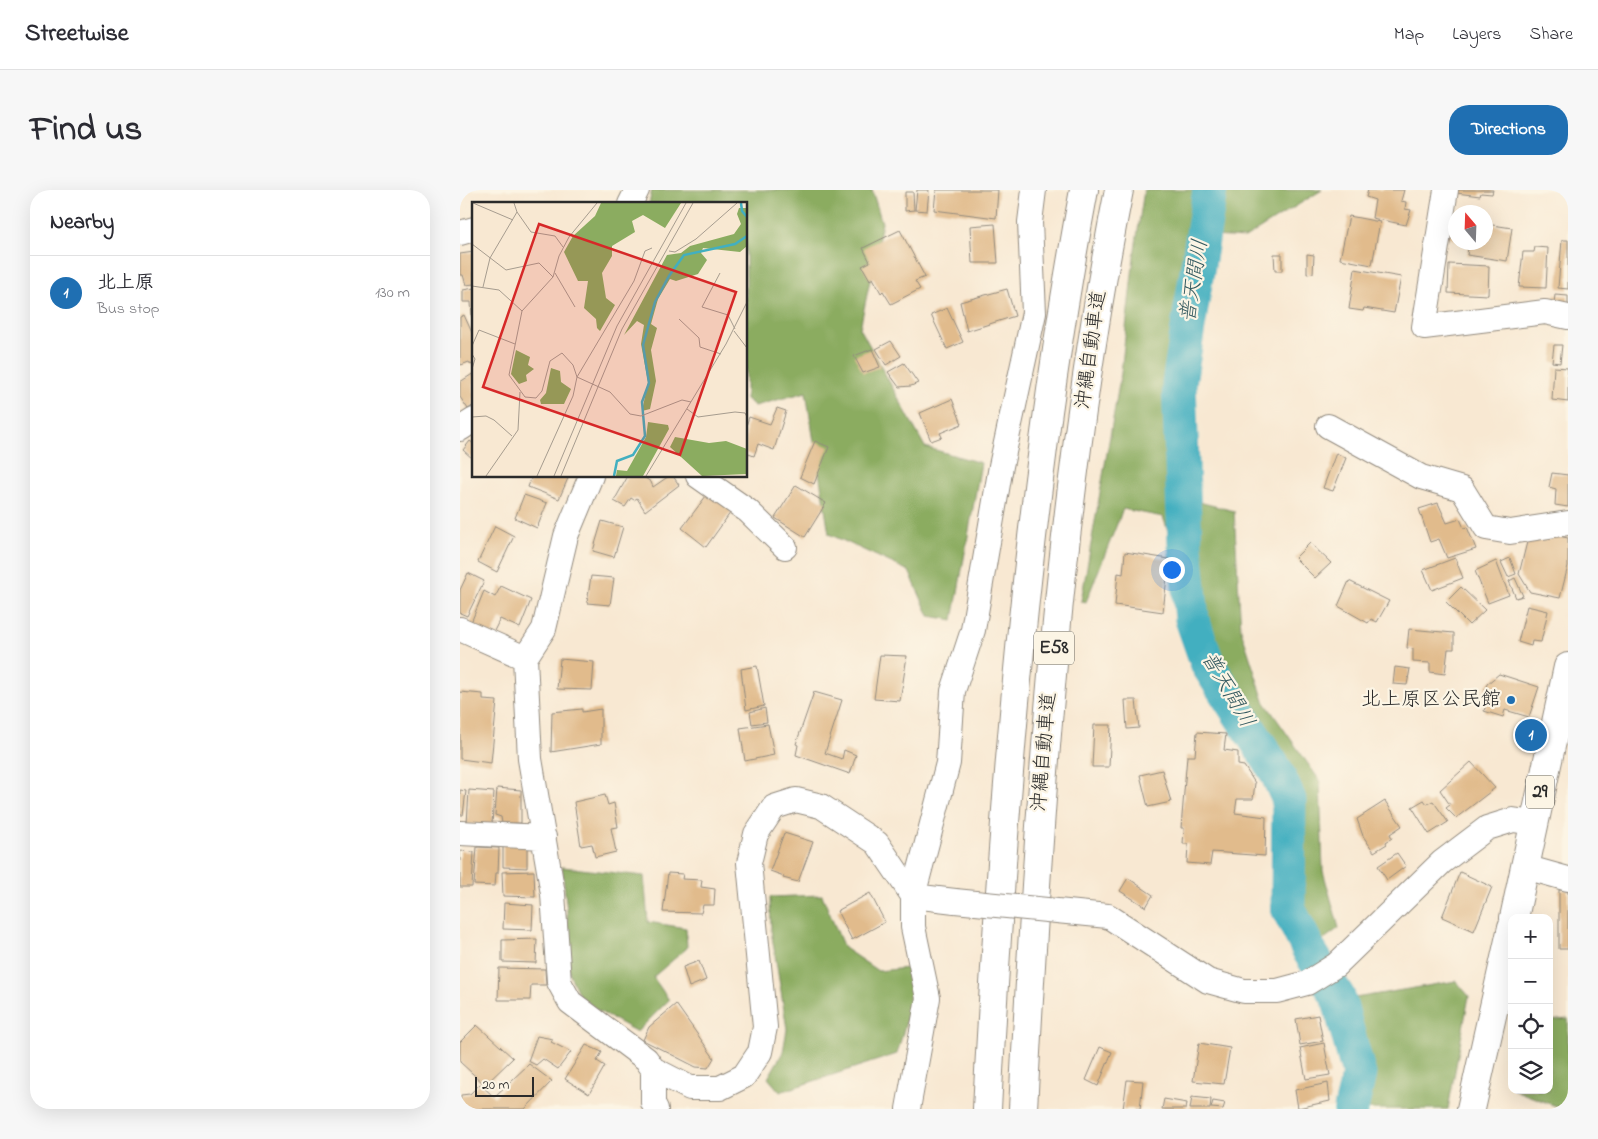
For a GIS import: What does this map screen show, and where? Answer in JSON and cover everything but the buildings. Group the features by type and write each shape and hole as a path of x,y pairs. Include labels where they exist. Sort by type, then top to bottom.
{"main road":[{"name":"沖縄自動車道","path":"987,1109 1006,814 1028,567 1046,419 1084,190"},
{"name":"沖縄自動車道","path":"1023,1109 1035,882 1060,572 1106,259 1120,190"},
{"name":"29","path":"1515,914 1568,667"},
{"path":"1471,1109 1508,945"}],"street":[{"path":"631,202 637,190"},
{"path":"908,1109 928,998 913,928 913,896 948,763 953,691 973,630 1000,466 1034,313 1030,222 1034,190"},
{"path":"1446,190 1424,327 1545,312 1568,317"},
{"path":"460,429 472,421"},
{"path":"1328,426 1421,477 1462,489 1486,528 1510,532 1568,523"},
{"path":"590,478 566,536 544,629 525,658 530,759 553,894 560,982 570,1002 646,1059 653,1068 690,1088 720,1088 744,1076 760,1052 765,1027 749,862 756,834 774,807 796,800 821,806 877,843 913,896 1108,916 1208,981 1244,991 1277,991 1307,983 1336,965 1442,862 1487,828 1513,820 1533,823"},
{"path":"701,478 748,511 785,547"},
{"path":"460,629 525,658"},
{"path":"460,833 544,837"},
{"path":"1525,867 1568,879"},
{"path":"653,1068 653,1103 656,1109"}],"green space":[{"path":"652,190 872,190 882,223 860,328 925,447 981,463 953,620 929,616 909,571 829,534 806,392 755,406 748,401 748,202 649,202"},
{"path":"1144,190 1322,190 1245,238 1212,236 1188,362 1193,401 1195,501 1234,511 1241,630 1264,701 1320,781 1323,871 1339,928 1305,953 1283,889 1283,796 1183,618 1176,553 1163,517 1123,509 1086,602 1081,601 1121,373 1134,256"},
{"path":"562,867 644,876 648,922 686,928 687,948 653,977 669,1000 637,1032 595,1009 579,995 569,973 567,911"},
{"path":"822,895 844,948 878,971 907,968 913,997 897,1054 780,1092 768,1078 783,1052 787,1029 771,930 770,897"},
{"path":"1456,981 1469,996 1448,1109 1364,1109 1370,1079 1349,999"},
{"path":"1568,1019 1568,1109 1525,1094 1553,1094 1553,1021"}],"waterway":[{"name":"普天間川","path":"1210,190 1179,383 1185,545 1192,619 1208,665 1276,771 1289,800 1288,908 1310,952 1338,997 1359,1074 1351,1109"}],"place":[{"name":"北上原区公民館","path":"1511,700"},
{"name":"北上原","path":"1531,735"}]}
